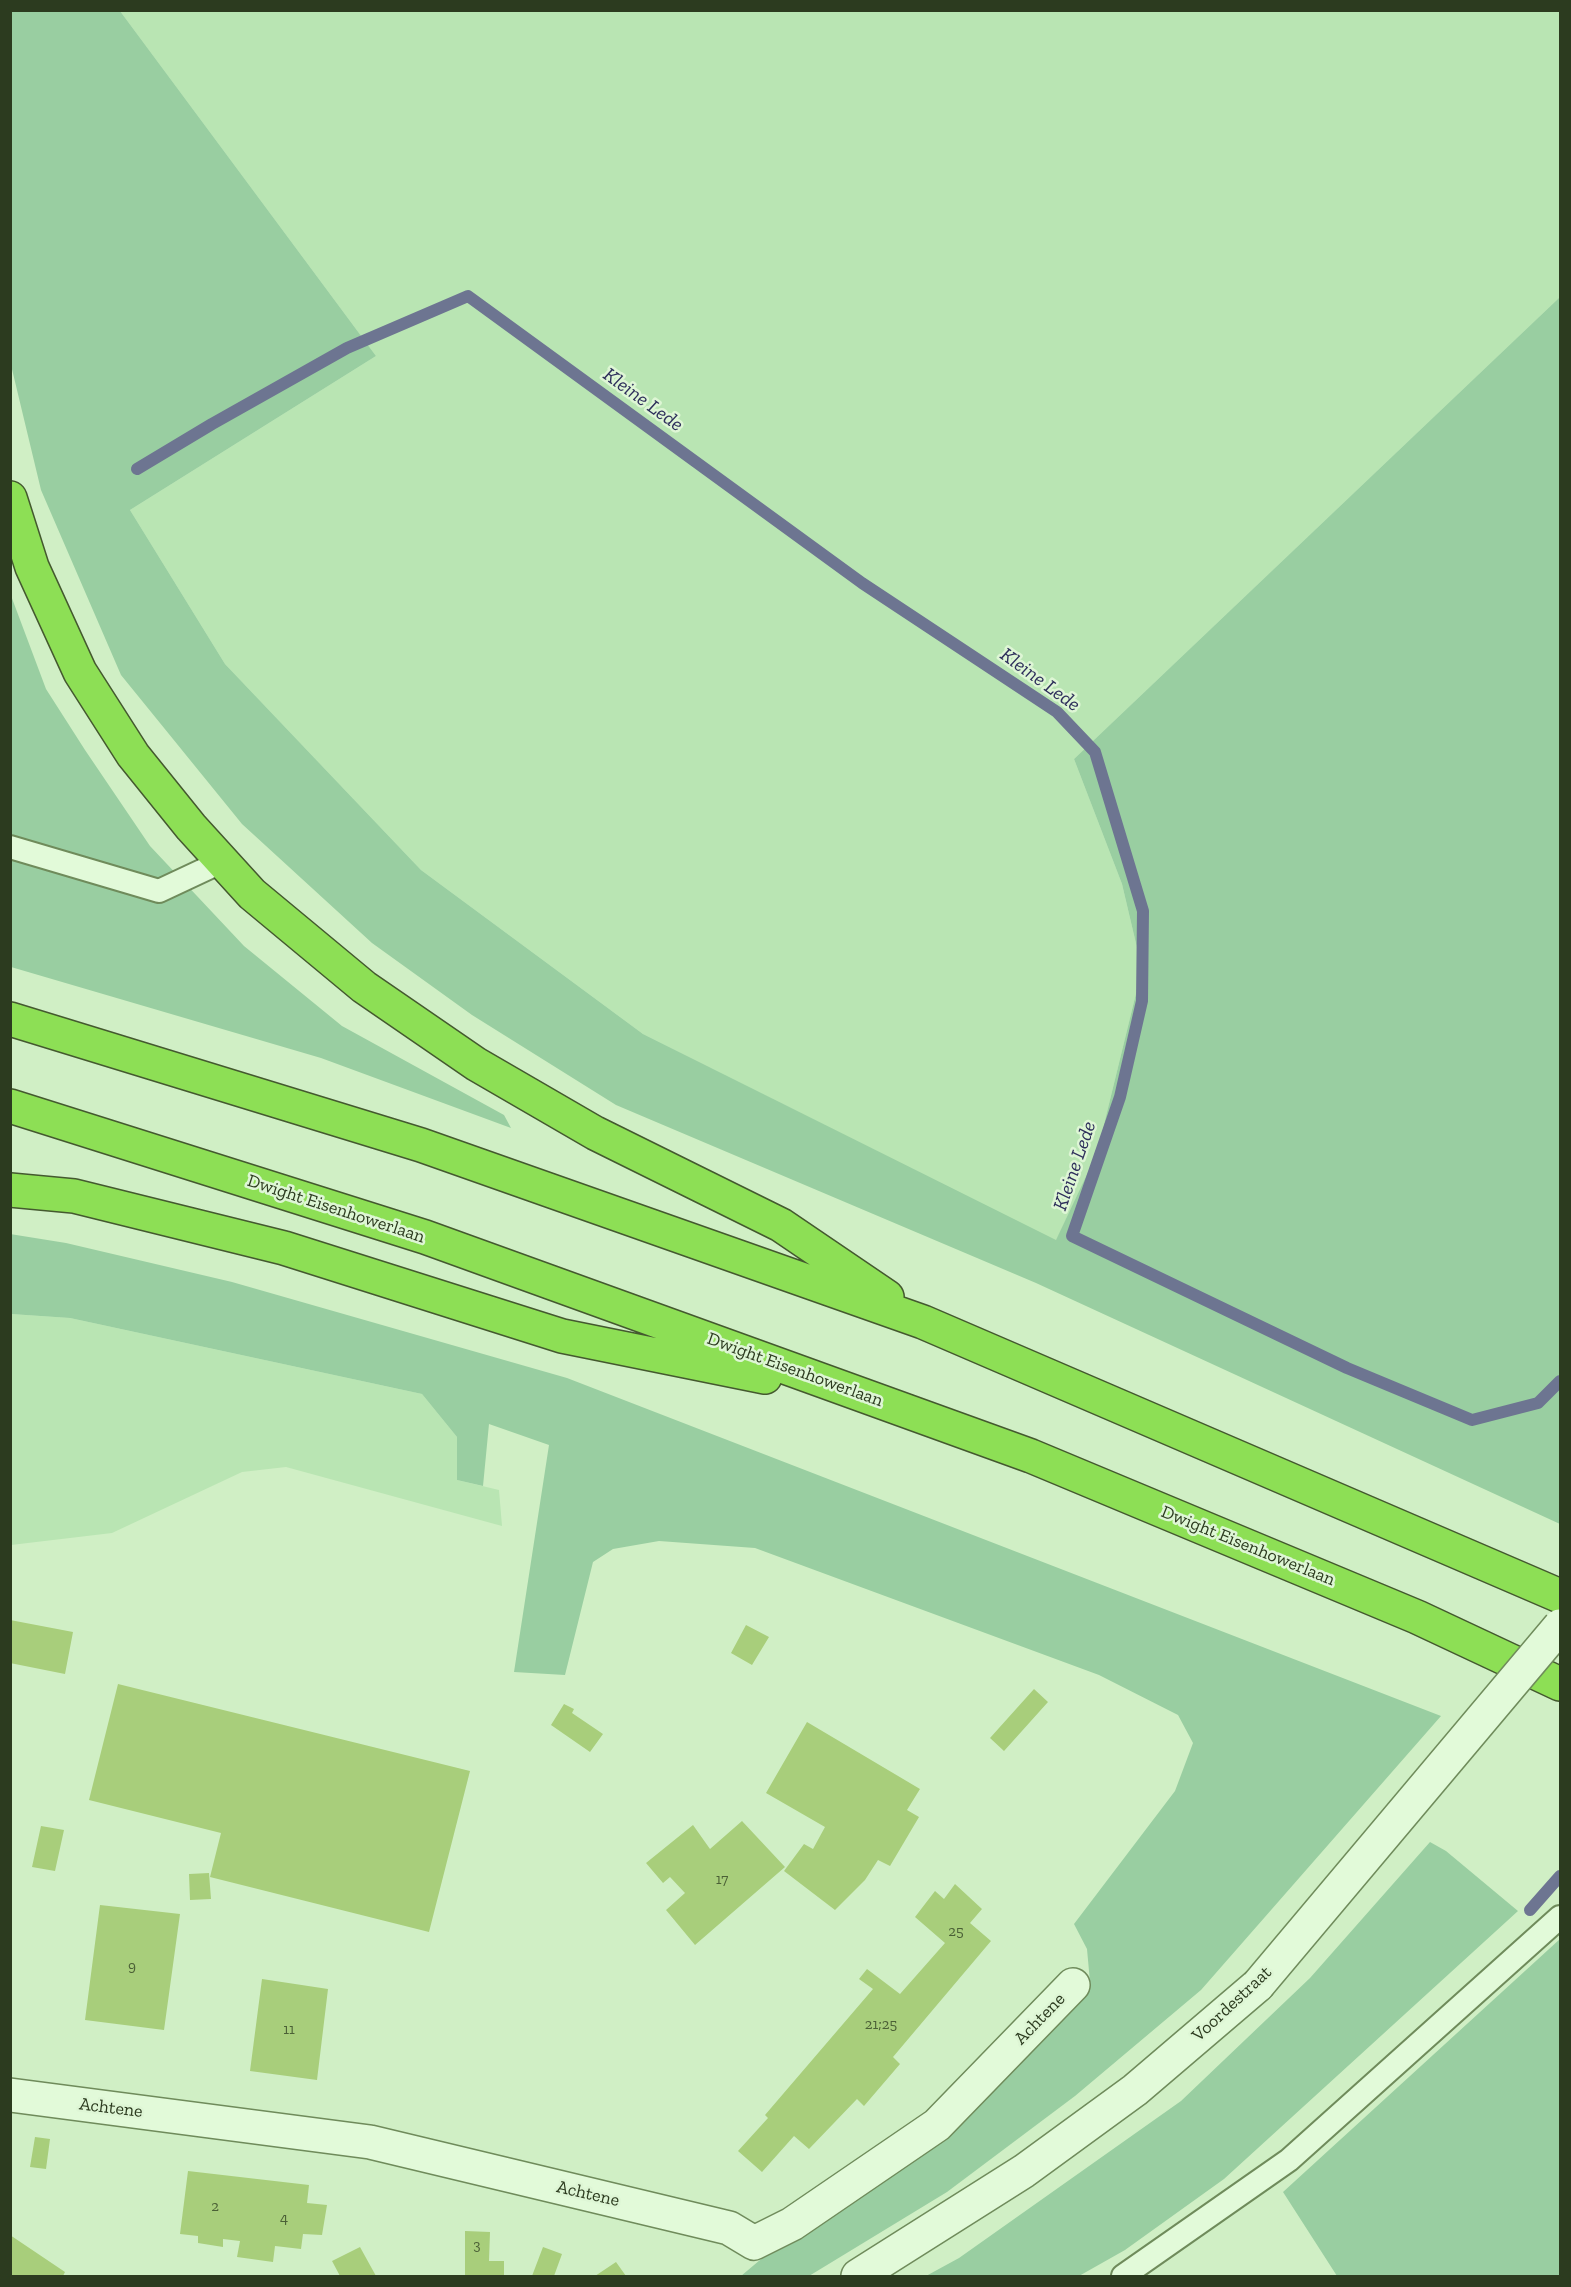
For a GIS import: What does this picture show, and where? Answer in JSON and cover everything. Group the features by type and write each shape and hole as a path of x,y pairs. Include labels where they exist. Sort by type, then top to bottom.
{"highway":[{"path":"10,498 32,567 80,672 133,755 191,827 252,894 364,987 476,1064 595,1133 781,1225 923,1322"},
{"path":"10,1019 421,1145 923,1322 1560,1596"},
{"name":"Dwight Eisenhowerlaan","path":"10,1106 425,1237 1030,1456 1406,1612 1560,1684"},
{"path":"10,1190 74,1196 284,1248 562,1336 872,1398"}],"street":[{"name":"Voordestraat","path":"858,2277 1024,2171 1135,2091 1258,1985 1560,1626"},
{"name":"Achtene","path":"10,2095 370,2142 729,2228 754,2243 792,2224 937,2125 1073,1985"}],"lane":[{"path":"10,847 159,891 223,861"},
{"path":"1123,2277 1289,2160 1560,1917"}],"green space":[{"path":"10,11 120,11 376,356 130,510 225,664 421,870 643,1034 1056,1240 1097,1153 1142,969 1122,884 1074,759 1560,297 1560,1524 1036,1283 616,1105 472,1015 372,943 242,824 121,675 41,490 11,365"},
{"path":"120,11 1560,11 1560,297 1074,759 1122,884 1142,969 1097,1153 1056,1241 643,1034 421,870 225,664 130,510 376,356"},
{"path":"10,593 46,689 150,846 244,946 342,1026 504,1115 511,1128 321,1058 11,967"},
{"path":"10,1234 66,1243 232,1282 567,1378 1441,1716 1201,1990 1075,2096 947,2192 809,2276 741,2276 1090,1982 1087,1949 1074,1924 1175,1791 1193,1743 1178,1715 1099,1675 755,1548 659,1541 613,1549 593,1562 565,1675 514,1672 549,1445 489,1424 483,1486 457,1480 457,1437 422,1394 70,1318 11,1314"},
{"path":"10,1314 70,1318 422,1394 457,1437 457,1480 499,1490 502,1526 286,1467 242,1472 112,1533 11,1545"},
{"path":"1430,1842 1446,1851 1518,1911 1224,2179 1125,2250 1079,2276 926,2276 959,2258 1181,2101 1310,1978"},
{"path":"1560,1939 1560,2276 1337,2276 1283,2192"}],"building":[{"path":"10,1620 73,1632 65,1674 10,1663"},
{"path":"746,1625 769,1637 752,1665 731,1653"},
{"path":"118,1684 470,1771 429,1932 210,1877 221,1833 89,1800"},
{"path":"1034,1689 1048,1702 1004,1751 990,1738"},
{"path":"564,1704 574,1709 572,1713 603,1734 590,1752 551,1725"},
{"path":"807,1722 920,1789 907,1810 919,1817 890,1866 878,1860 865,1880 835,1910 784,1871 804,1844 813,1849 825,1827 766,1793"},
{"path":"742,1821 785,1867 695,1945 666,1910 685,1893 670,1877 663,1883 646,1863 693,1825 710,1849"},
{"path":"41,1826 64,1830 55,1871 32,1867"},
{"path":"209,1873 211,1899 190,1900 189,1874"},
{"path":"955,1884 982,1909 970,1923 991,1941 893,2057 900,2064 864,2106 857,2099 809,2149 794,2136 762,2172 738,2151 768,2118 765,2115 873,1989 859,1979 867,1969 900,1994 945,1943 915,1917 935,1891 944,1899"},
{"path":"100,1905 180,1914 164,2030 85,2020"},
{"path":"262,1979 328,1989 317,2080 250,2071"},
{"path":"35,2137 50,2139 46,2169 30,2167"},
{"path":"188,2171 309,2185 307,2203 327,2205 322,2235 303,2234 301,2249 275,2246 273,2262 237,2257 240,2241 223,2239 223,2247 198,2243 198,2236 180,2234"},
{"path":"465,2231 490,2232 489,2261 504,2261 504,2276 465,2276"},
{"path":"10,2235 65,2272 63,2276 10,2276"},
{"path":"360,2247 376,2276 340,2276 332,2261"},
{"path":"543,2247 562,2254 554,2276 532,2276"},
{"path":"616,2262 626,2276 595,2276"}],"waterway":[{"name":"Kleine Lede","path":"137,469 347,348 468,296 862,583 1057,712 1095,752 1143,911 1142,1001 1120,1097 1072,1236 1347,1368 1472,1420 1538,1403 1560,1381"},
{"path":"1530,1910 1560,1876"}]}
